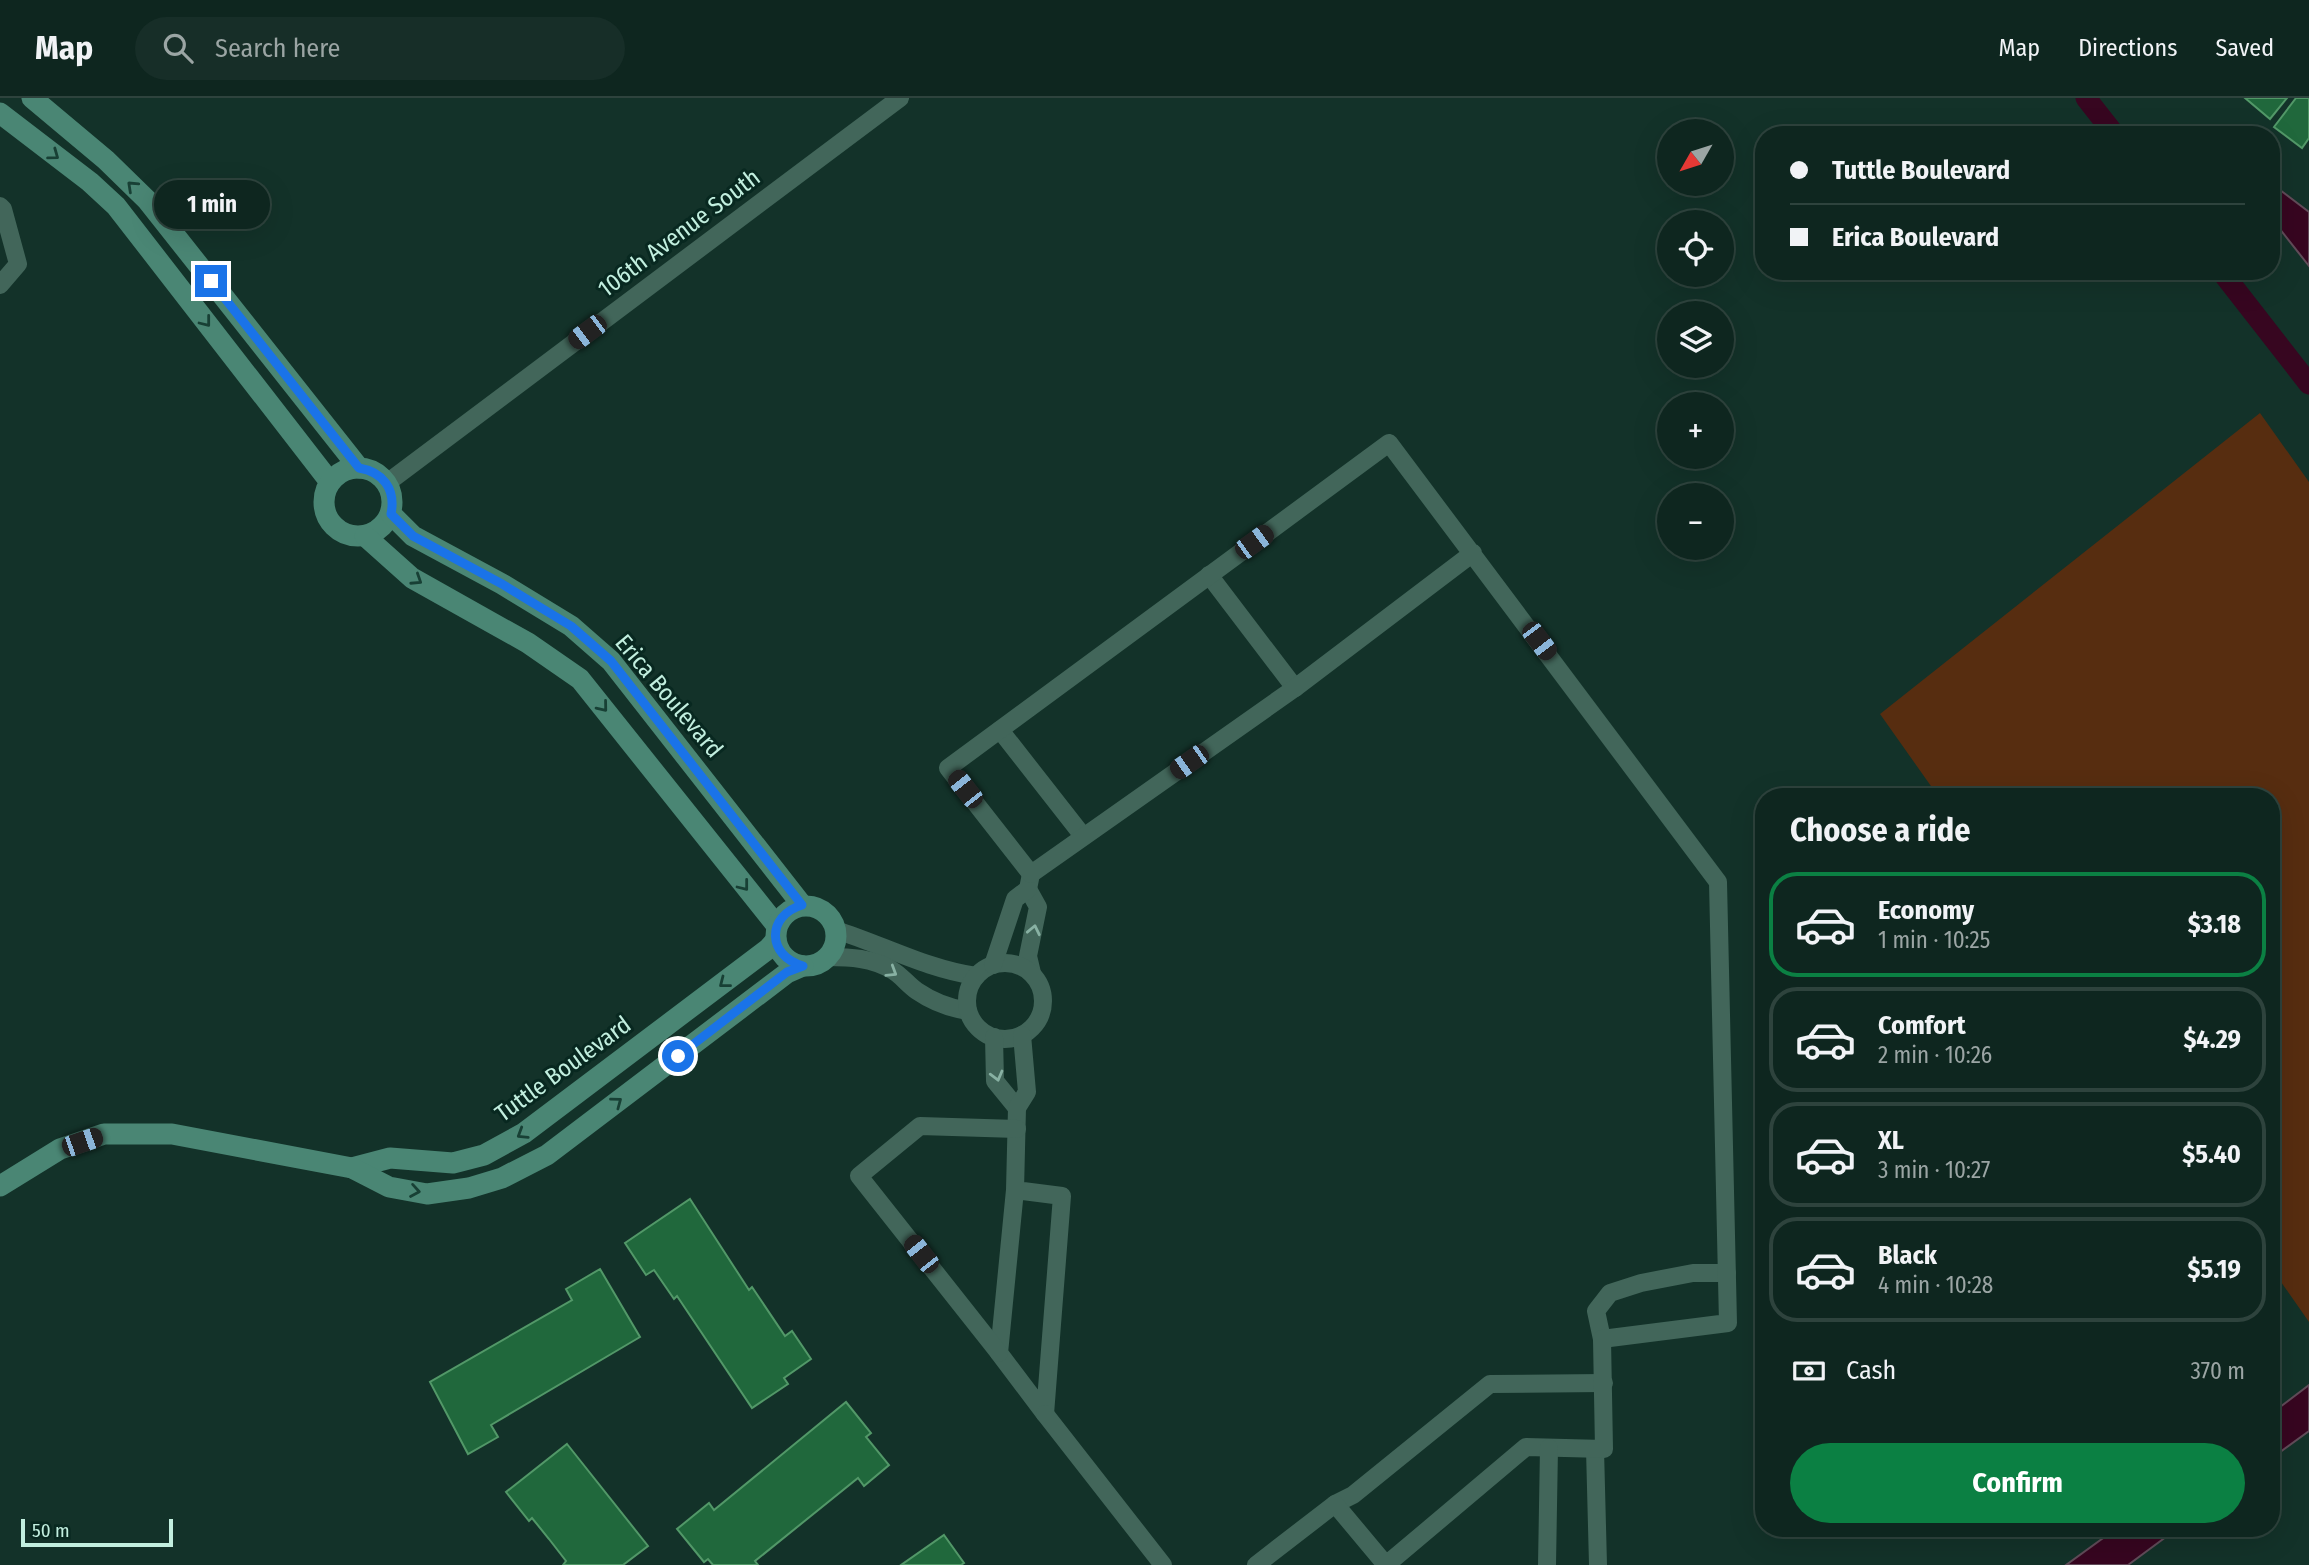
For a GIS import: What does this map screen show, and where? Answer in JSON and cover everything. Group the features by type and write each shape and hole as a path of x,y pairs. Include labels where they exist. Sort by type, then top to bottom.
{"street":[{"path":"32,98 106,160 147,200 359,468 379,475 387,483 393,503 391,514 376,532 365,536 342,533 333,526 324,504 330,482 338,474 359,468"},
{"name":"106th Avenue South","path":"387,483 900,98"},
{"path":"0,113 116,205 330,482"},
{"path":"0,206 18,264 0,285"},
{"path":"1032,973 1028,956 1038,907 1030,881 948,768 1389,443 1718,882 1728,1323 1602,1339"},
{"name":"Erica Boulevard","path":"391,514 413,536 502,584 571,626 611,661 802,905"},
{"path":"365,536 412,578 528,643 580,679 776,933 785,958 803,966 813,965 828,957 853,957 870,961 892,970 918,992 936,1002 949,1008 968,1011"},
{"path":"993,965 1015,899 1030,881 1083,836 1295,688 1474,553"},
{"path":"1209,575 1295,688"},
{"path":"1000,730 1083,836"},
{"path":"776,933 786,912 802,905 822,909 830,916 836,930 835,946 828,957"},
{"path":"836,930 929,965 976,976"},
{"name":"Tuttle Boulevard","path":"352,1168 390,1158 453,1163 494,1150 524,1133 768,949 776,933"},
{"path":"1009,962 1032,973 1040,983 1044,995 1039,1021 1030,1030 1007,1039 982,1031 973,1022 968,1011 967,998 976,976 993,965 1009,962"},
{"name":"Tuttle Boulevard","path":"0,1186 61,1149 104,1134 172,1134 352,1168 389,1187 427,1194 469,1188 502,1178 547,1155 787,972 803,966"},
{"path":"999,1353 1015,1190 1017,1108 1027,1092 1022,1035"},
{"path":"994,1037 995,1081 1017,1108"},
{"path":"1017,1129 920,1126 859,1176 1163,1565"},
{"path":"1015,1190 1062,1196 1045,1414"},
{"path":"1335,1504 1386,1565 1526,1447 1605,1449 1602,1339 1597,1311 1610,1293 1641,1283 1693,1273 1727,1273"},
{"path":"1255,1565 1335,1504 1353,1496 1490,1384 1604,1383"},
{"path":"1547,1565 1549,1448"},
{"path":"1595,1449 1598,1565"}],"shaded area":[{"path":"2280,190 2309,212 2309,266 2280,229"},
{"path":"2260,413 2309,482 2309,1322 2280,1280 2280,788 1932,788 1880,714"},
{"path":"2309,1385 2309,1431 2280,1452 2280,1407"},
{"path":"2105,1537 2166,1537 2128,1565 2066,1565"}],"building":[{"path":"2245,98 2287,98 2270,119"},
{"path":"2296,98 2309,98 2309,138 2302,148 2280,132 2280,126 2275,126"},
{"path":"690,1199 749,1290 752,1287 785,1336 792,1331 811,1359 784,1378 788,1384 752,1408 677,1296 674,1299 654,1270 646,1275 625,1243"},
{"path":"600,1269 640,1337 491,1425 498,1437 468,1454 430,1382 572,1300 566,1289"},
{"path":"846,1402 871,1433 866,1437 889,1465 864,1486 858,1478 755,1561 758,1565 713,1565 708,1559 704,1562 677,1529 709,1503 714,1510"},
{"path":"567,1444 648,1546 623,1565 563,1565 566,1561 549,1539 532,1518 529,1521 506,1492"},
{"path":"944,1535 964,1563 901,1565"}],"waterway":[{"path":"2086,98 2108,126"},
{"path":"2228,280 2309,384"}],"route":[{"path":"211,281 359,468 379,475 387,483 393,503 391,514 413,536 502,584 571,626 611,661 802,905 786,912 777,926 776,940 785,958 803,966 787,972 678,1056"}]}
